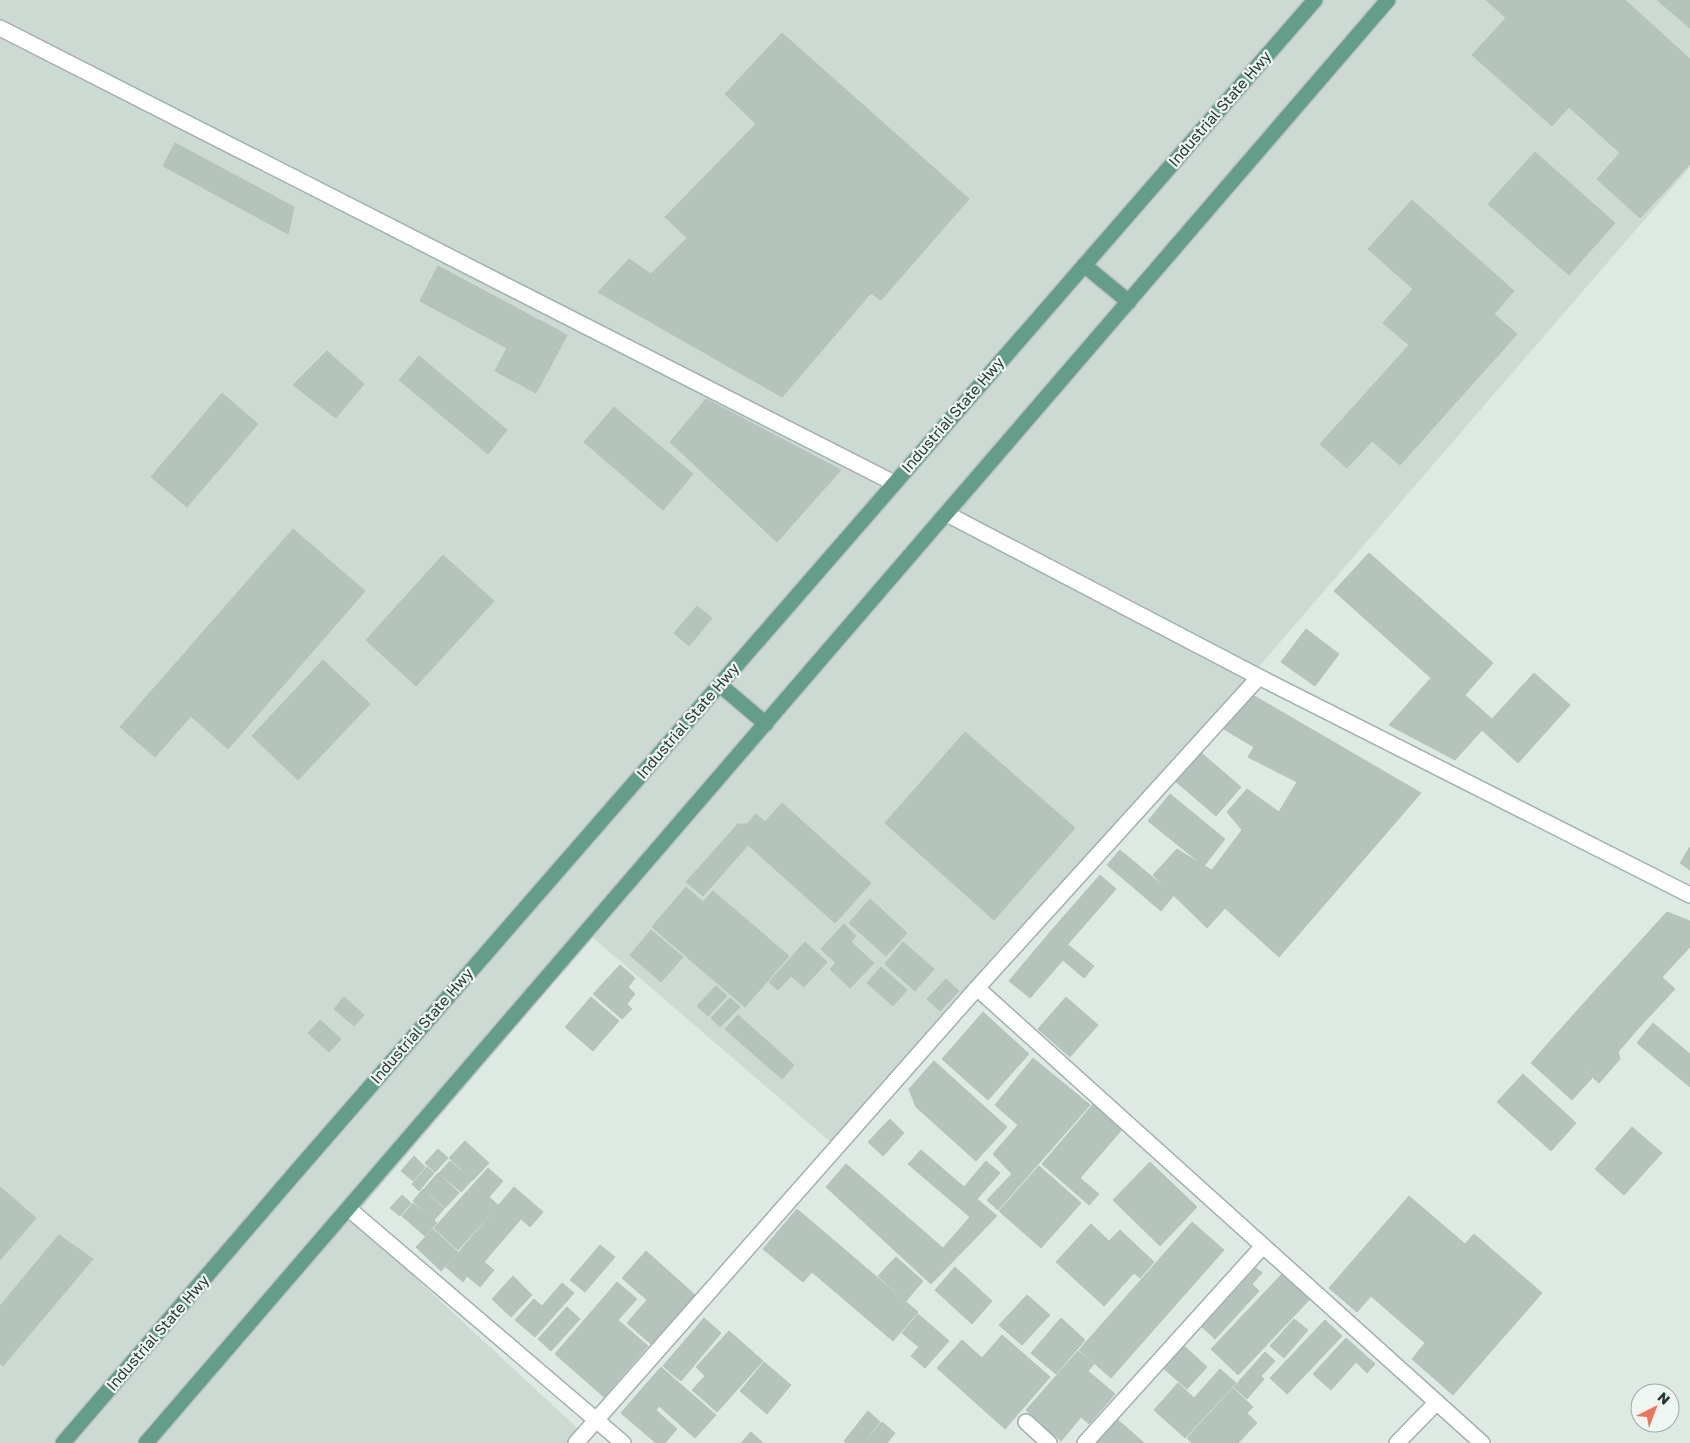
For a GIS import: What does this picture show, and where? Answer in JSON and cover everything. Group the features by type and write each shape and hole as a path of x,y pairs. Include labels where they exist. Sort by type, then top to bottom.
{"main road":[{"name":"Industrial State Hwy","path":"63,1443 302,1165 1315,0"},
{"path":"146,1443 1388,0"},
{"path":"1084,265 1129,302"},
{"path":"720,685 766,724"}],"street":[{"path":"0,28 894,483"},
{"path":"947,514 1259,677 1690,895"},
{"path":"576,1443 977,988 1259,677"},
{"path":"977,988 1482,1443"},
{"path":"348,1209 623,1443"},
{"path":"1085,1443 1263,1246"},
{"path":"1397,1443 1437,1402"},
{"path":"1026,1422 1049,1443"}],"shaded area":[{"path":"0,0 1690,0 1690,167 1243,685 833,1144 592,937 352,1219 586,1436 580,1443 0,1443"}],"building":[{"path":"1486,0 1625,0 1690,59 1690,164 1640,218 1597,179 1620,153 1569,107 1552,126 1472,55 1506,18"},
{"path":"1657,0 1690,0 1690,28"},
{"path":"782,33 969,199 881,300 871,293 782,397 598,292 629,259 651,274 687,238 665,217 756,124 725,94"},
{"path":"175,143 294,207 288,234 163,166"},
{"path":"1535,152 1615,223 1569,275 1488,204"},
{"path":"1412,200 1514,291 1494,314 1517,334 1400,465 1372,441 1347,468 1320,444 1409,345 1383,323 1413,289 1368,249"},
{"path":"438,266 567,335 536,393 495,371 507,348 420,301"},
{"path":"327,351 364,384 336,418 293,385"},
{"path":"419,356 507,430 488,454 399,380"},
{"path":"222,393 258,424 187,507 151,477"},
{"path":"706,399 841,470 777,542 670,442"},
{"path":"614,407 693,474 663,510 584,442"},
{"path":"293,529 365,591 228,749 191,716 155,757 120,727"},
{"path":"1369,553 1493,663 1465,695 1492,719 1455,760 1389,725 1431,678 1334,591"},
{"path":"443,555 494,601 416,686 366,640"},
{"path":"697,606 712,618 689,646 674,633"},
{"path":"1306,629 1339,654 1315,686 1281,662"},
{"path":"323,660 370,704 298,780 252,736"},
{"path":"1534,673 1570,705 1518,763 1482,730"},
{"path":"1251,694 1421,793 1279,957 1225,908 1207,928 1153,875 1177,849 1212,870 1242,830 1227,812 1247,789 1279,812 1297,782 1248,757 1254,747 1222,728"},
{"path":"965,732 1075,828 994,920 885,823"},
{"path":"1199,751 1241,787 1216,816 1174,780"},
{"path":"1170,794 1225,839 1204,866 1148,821"},
{"path":"782,803 871,883 835,923 746,843"},
{"path":"756,814 765,822 746,843 748,845 703,896 686,882 738,824 747,824"},
{"path":"1690,847 1690,870 1680,863"},
{"path":"1120,850 1174,895 1161,911 1107,865"},
{"path":"1100,875 1116,889 1067,945 1051,931"},
{"path":"686,887 703,902 713,891 789,956 745,1007 652,927"},
{"path":"870,899 907,933 886,956 849,923"},
{"path":"1667,912 1690,921 1690,947 1662,977 1675,989 1636,1031 1593,993"},
{"path":"844,924 856,936 851,942 874,963 850,988 830,969 836,963 821,949"},
{"path":"651,930 683,957 661,982 630,955"},
{"path":"1051,931 1094,966 1084,978 1063,960 1030,998 1009,981"},
{"path":"805,942 827,962 804,987 791,976 778,990 769,982"},
{"path":"903,942 934,969 915,991 885,964"},
{"path":"620,965 635,978 628,987 635,994 627,1004 632,1009 622,1019 593,994"},
{"path":"881,967 907,990 893,1006 867,983"},
{"path":"946,979 959,991 940,1011 927,999"},
{"path":"716,986 727,996 708,1016 697,1006"},
{"path":"1593,993 1636,1031 1618,1052 1620,1059 1599,1083 1551,1040"},
{"path":"344,997 364,1015 354,1026 334,1009"},
{"path":"591,997 619,1021 593,1051 565,1027"},
{"path":"1066,997 1098,1025 1070,1057 1038,1029"},
{"path":"730,998 740,1007 720,1027 711,1018"},
{"path":"983,1012 1029,1054 988,1100 942,1059"},
{"path":"738,1015 794,1065 782,1079 725,1029"},
{"path":"320,1020 341,1039 329,1052 308,1033"},
{"path":"1653,1023 1690,1054 1690,1087 1637,1043"},
{"path":"1551,1040 1592,1078 1572,1100 1531,1063"},
{"path":"1033,1058 1090,1105 998,1210 987,1200 1012,1174 993,1154 1018,1125 995,1105"},
{"path":"934,1061 1007,1127 976,1161 916,1107 909,1089"},
{"path":"1523,1074 1576,1123 1551,1151 1497,1102"},
{"path":"1095,1102 1124,1127 1080,1178 1099,1194 1089,1205 1042,1164"},
{"path":"890,1119 904,1133 883,1156 868,1142"},
{"path":"1632,1127 1662,1153 1624,1195 1595,1169"},
{"path":"465,1141 489,1163 473,1180 449,1158"},
{"path":"438,1149 448,1158 435,1172 425,1163"},
{"path":"921,1150 964,1187 986,1161 1000,1173 977,1199 997,1216 931,1284 826,1187 846,1164 943,1248 970,1217 908,1164"},
{"path":"414,1156 425,1167 413,1181 401,1171"},
{"path":"450,1161 472,1180 461,1192 439,1173"},
{"path":"1150,1162 1197,1207 1160,1246 1113,1200"},
{"path":"1039,1166 1081,1203 1041,1248 999,1211"},
{"path":"427,1167 434,1173 419,1191 412,1184"},
{"path":"488,1168 503,1181 489,1197 498,1205 458,1250 434,1228"},
{"path":"438,1173 459,1193 445,1208 424,1189"},
{"path":"0,1187 36,1218 0,1260"},
{"path":"514,1187 543,1212 530,1227 521,1219 484,1262 494,1270 480,1287 467,1276 463,1282 446,1267"},
{"path":"423,1189 444,1209 434,1220 413,1201"},
{"path":"402,1195 411,1203 400,1216 390,1208"},
{"path":"1409,1196 1465,1244 1474,1234 1542,1293 1453,1395 1412,1359 1425,1343 1371,1296 1357,1312 1329,1288"},
{"path":"413,1203 437,1223 425,1236 402,1216"},
{"path":"797,1209 918,1312 893,1341 812,1272 803,1282 763,1249"},
{"path":"1192,1222 1224,1250 1111,1378 1079,1350"},
{"path":"1091,1224 1109,1241 1120,1230 1154,1262 1140,1278 1134,1273 1104,1306 1056,1262"},
{"path":"433,1229 458,1252 441,1271 416,1247"},
{"path":"59,1235 93,1259 3,1366 0,1363 0,1306"},
{"path":"600,1245 615,1257 585,1292 570,1280"},
{"path":"646,1251 695,1295 651,1344 627,1323 647,1300 622,1278"},
{"path":"896,1257 923,1281 906,1301 878,1276"},
{"path":"955,1267 992,1301 972,1324 935,1290"},
{"path":"1256,1268 1262,1273 1252,1284 1259,1291 1215,1339 1202,1327"},
{"path":"1283,1273 1310,1299 1238,1375 1211,1349"},
{"path":"513,1276 532,1295 511,1317 492,1299"},
{"path":"617,1282 637,1299 618,1320 648,1346 604,1397 555,1354"},
{"path":"562,1283 574,1293 535,1337 515,1320 534,1299 542,1306"},
{"path":"1027,1295 1050,1315 1022,1345 999,1325"},
{"path":"567,1307 580,1319 551,1351 538,1339"},
{"path":"918,1314 949,1341 925,1368 911,1356 919,1347 902,1333"},
{"path":"704,1318 721,1333 681,1381 663,1366"},
{"path":"1061,1318 1085,1340 1056,1374 1031,1353"},
{"path":"1294,1319 1308,1330 1284,1358 1270,1346"},
{"path":"1325,1320 1342,1336 1287,1394 1270,1378"},
{"path":"729,1331 763,1361 717,1412 692,1390 705,1376 696,1367"},
{"path":"1002,1335 1050,1377 1005,1429 937,1368 962,1340 982,1358"},
{"path":"1346,1338 1375,1364 1367,1373 1356,1362 1331,1390 1313,1374"},
{"path":"1182,1344 1207,1367 1187,1389 1162,1367"},
{"path":"1078,1351 1094,1364 1088,1371 1115,1394 1089,1424 1081,1417 1061,1441 1026,1410"},
{"path":"1265,1352 1275,1361 1261,1376 1264,1379 1247,1399 1234,1387"},
{"path":"764,1362 791,1385 767,1414 740,1391"},
{"path":"661,1367 716,1415 695,1438 659,1406 656,1410 677,1429 665,1443 656,1443 621,1413"},
{"path":"1220,1369 1236,1383 1185,1438 1154,1410 1178,1383 1194,1398"},
{"path":"1233,1388 1253,1407 1247,1413 1257,1423 1238,1443 1192,1443 1187,1438"},
{"path":"868,1411 880,1422 863,1443 847,1443 844,1441"},
{"path":"1117,1419 1144,1443 1095,1443"},
{"path":"882,1422 895,1433 887,1443 864,1443"},
{"path":"751,1432 763,1443 741,1443"}]}
